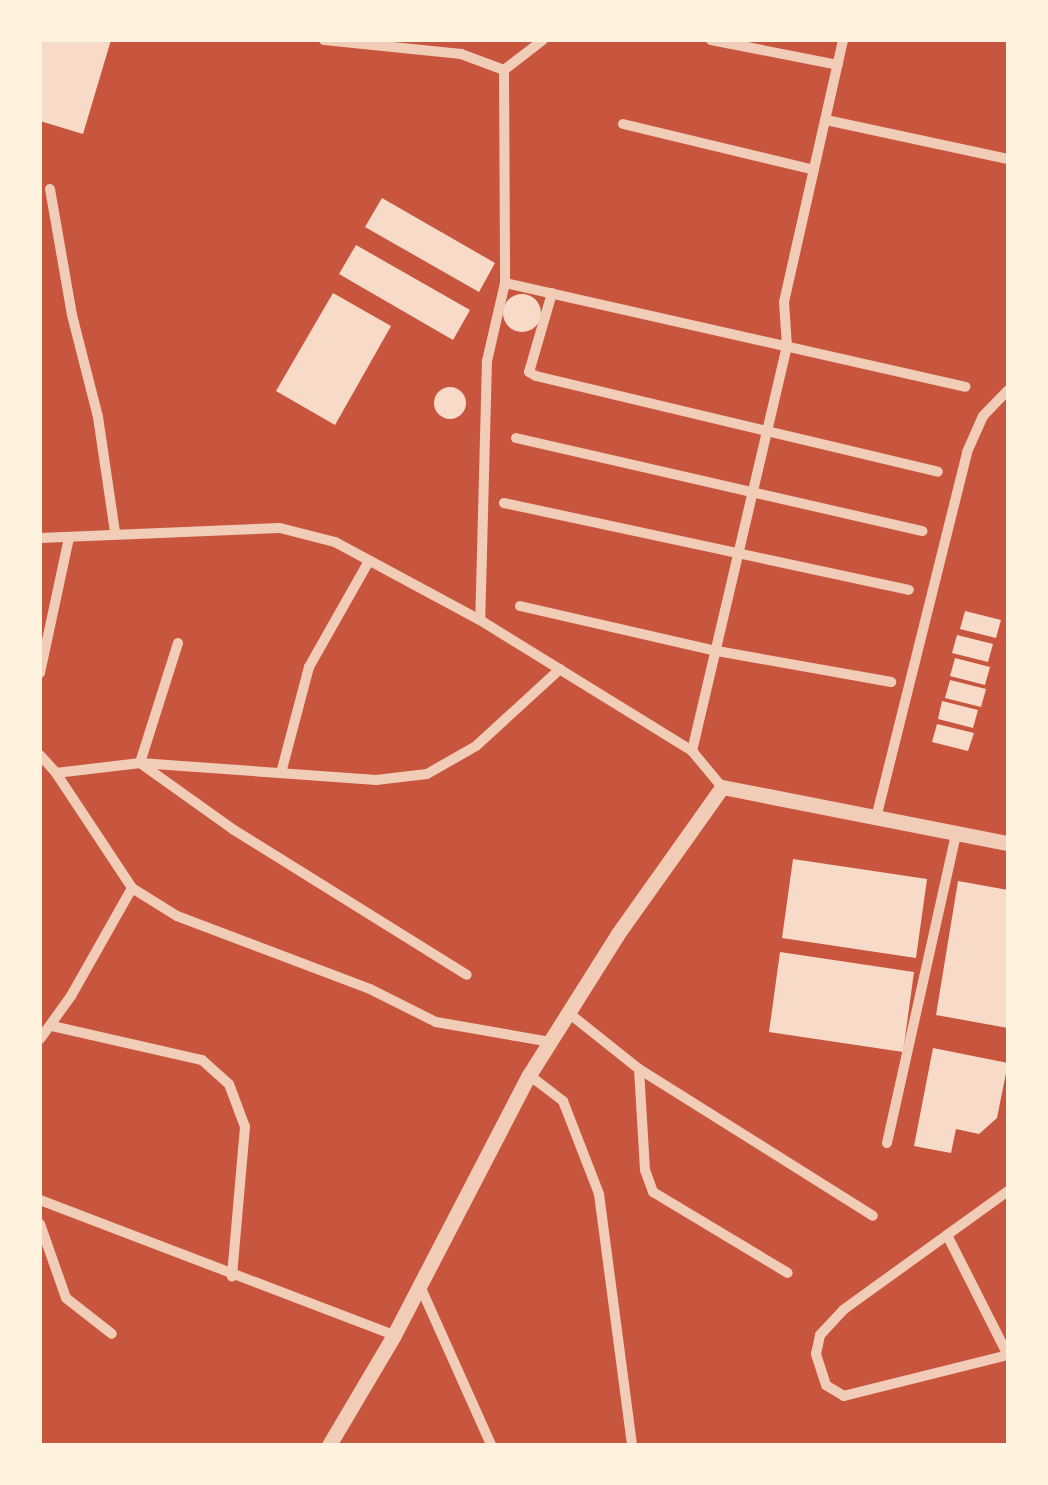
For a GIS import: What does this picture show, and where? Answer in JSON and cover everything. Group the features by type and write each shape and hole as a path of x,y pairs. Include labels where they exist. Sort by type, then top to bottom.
{"street":[{"path":"324,40 461,54 504,70"},
{"path":"504,70 544,40"},
{"path":"711,40 838,65"},
{"path":"692,751 787,346 784,302 843,40"},
{"path":"480,620 488,361 505,283 504,70"},
{"path":"826,120 1008,159"},
{"path":"623,124 814,170"},
{"path":"50,189 72,315 98,417 115,532"},
{"path":"505,283 965,386"},
{"path":"552,293 530,372 938,472"},
{"path":"876,818 967,452 982,416 1008,390"},
{"path":"516,438 923,531"},
{"path":"504,503 908,590"},
{"path":"40,538 280,528 335,542 480,620 692,751 722,787 1008,844"},
{"path":"40,673 70,538"},
{"path":"282,772 309,667 369,561"},
{"path":"520,606 717,652 891,682"},
{"path":"140,763 178,643"},
{"path":"56,772 140,763 376,780 426,774 476,746 560,669"},
{"path":"40,755 56,772 132,888 177,916 370,989 436,1022 551,1042"},
{"path":"140,763 234,830 468,975"},
{"path":"329,1445 394,1335 529,1076 618,935 722,787"},
{"path":"887,1143 956,834"},
{"path":"40,1040 52,1026 132,888"},
{"path":"570,1014 639,1069 873,1216"},
{"path":"52,1026 202,1060 229,1084 245,1127 232,1276"},
{"path":"639,1069 645,1170 654,1192 788,1273"},
{"path":"529,1076 563,1101 599,1194 632,1445"},
{"path":"947,1236 1008,1355 844,1396 826,1386 816,1354 820,1335 843,1310 1008,1191"},
{"path":"40,1200 394,1335"},
{"path":"40,1224 66,1298 112,1334"},
{"path":"420,1286 491,1445"}],"building":[{"path":"40,40 111,40 83,134 40,121"},
{"path":"382,198 495,263 479,292 365,227"},
{"path":"356,245 470,310 453,340 339,274"},
{"path":"333,293 391,326 335,425 276,391"},
{"path":"522,294 535,300 541,313 535,326 522,332 509,326 503,313 509,300"},
{"path":"450,387 461,392 466,403 461,414 450,419 439,414 434,403 439,392"},
{"path":"965,611 1001,620 996,638 960,629"},
{"path":"957,635 993,644 988,662 952,653"},
{"path":"955,658 990,667 985,685 950,676"},
{"path":"950,680 986,689 981,707 945,698"},
{"path":"942,701 978,710 973,728 938,719"},
{"path":"937,724 974,733 968,751 932,742"},
{"path":"793,859 927,879 916,958 782,938"},
{"path":"958,881 1008,890 1008,1028 936,1015"},
{"path":"780,952 914,972 903,1052 769,1032"},
{"path":"933,1048 1008,1063 997,1118 979,1134 956,1129 951,1153 914,1146"}]}
